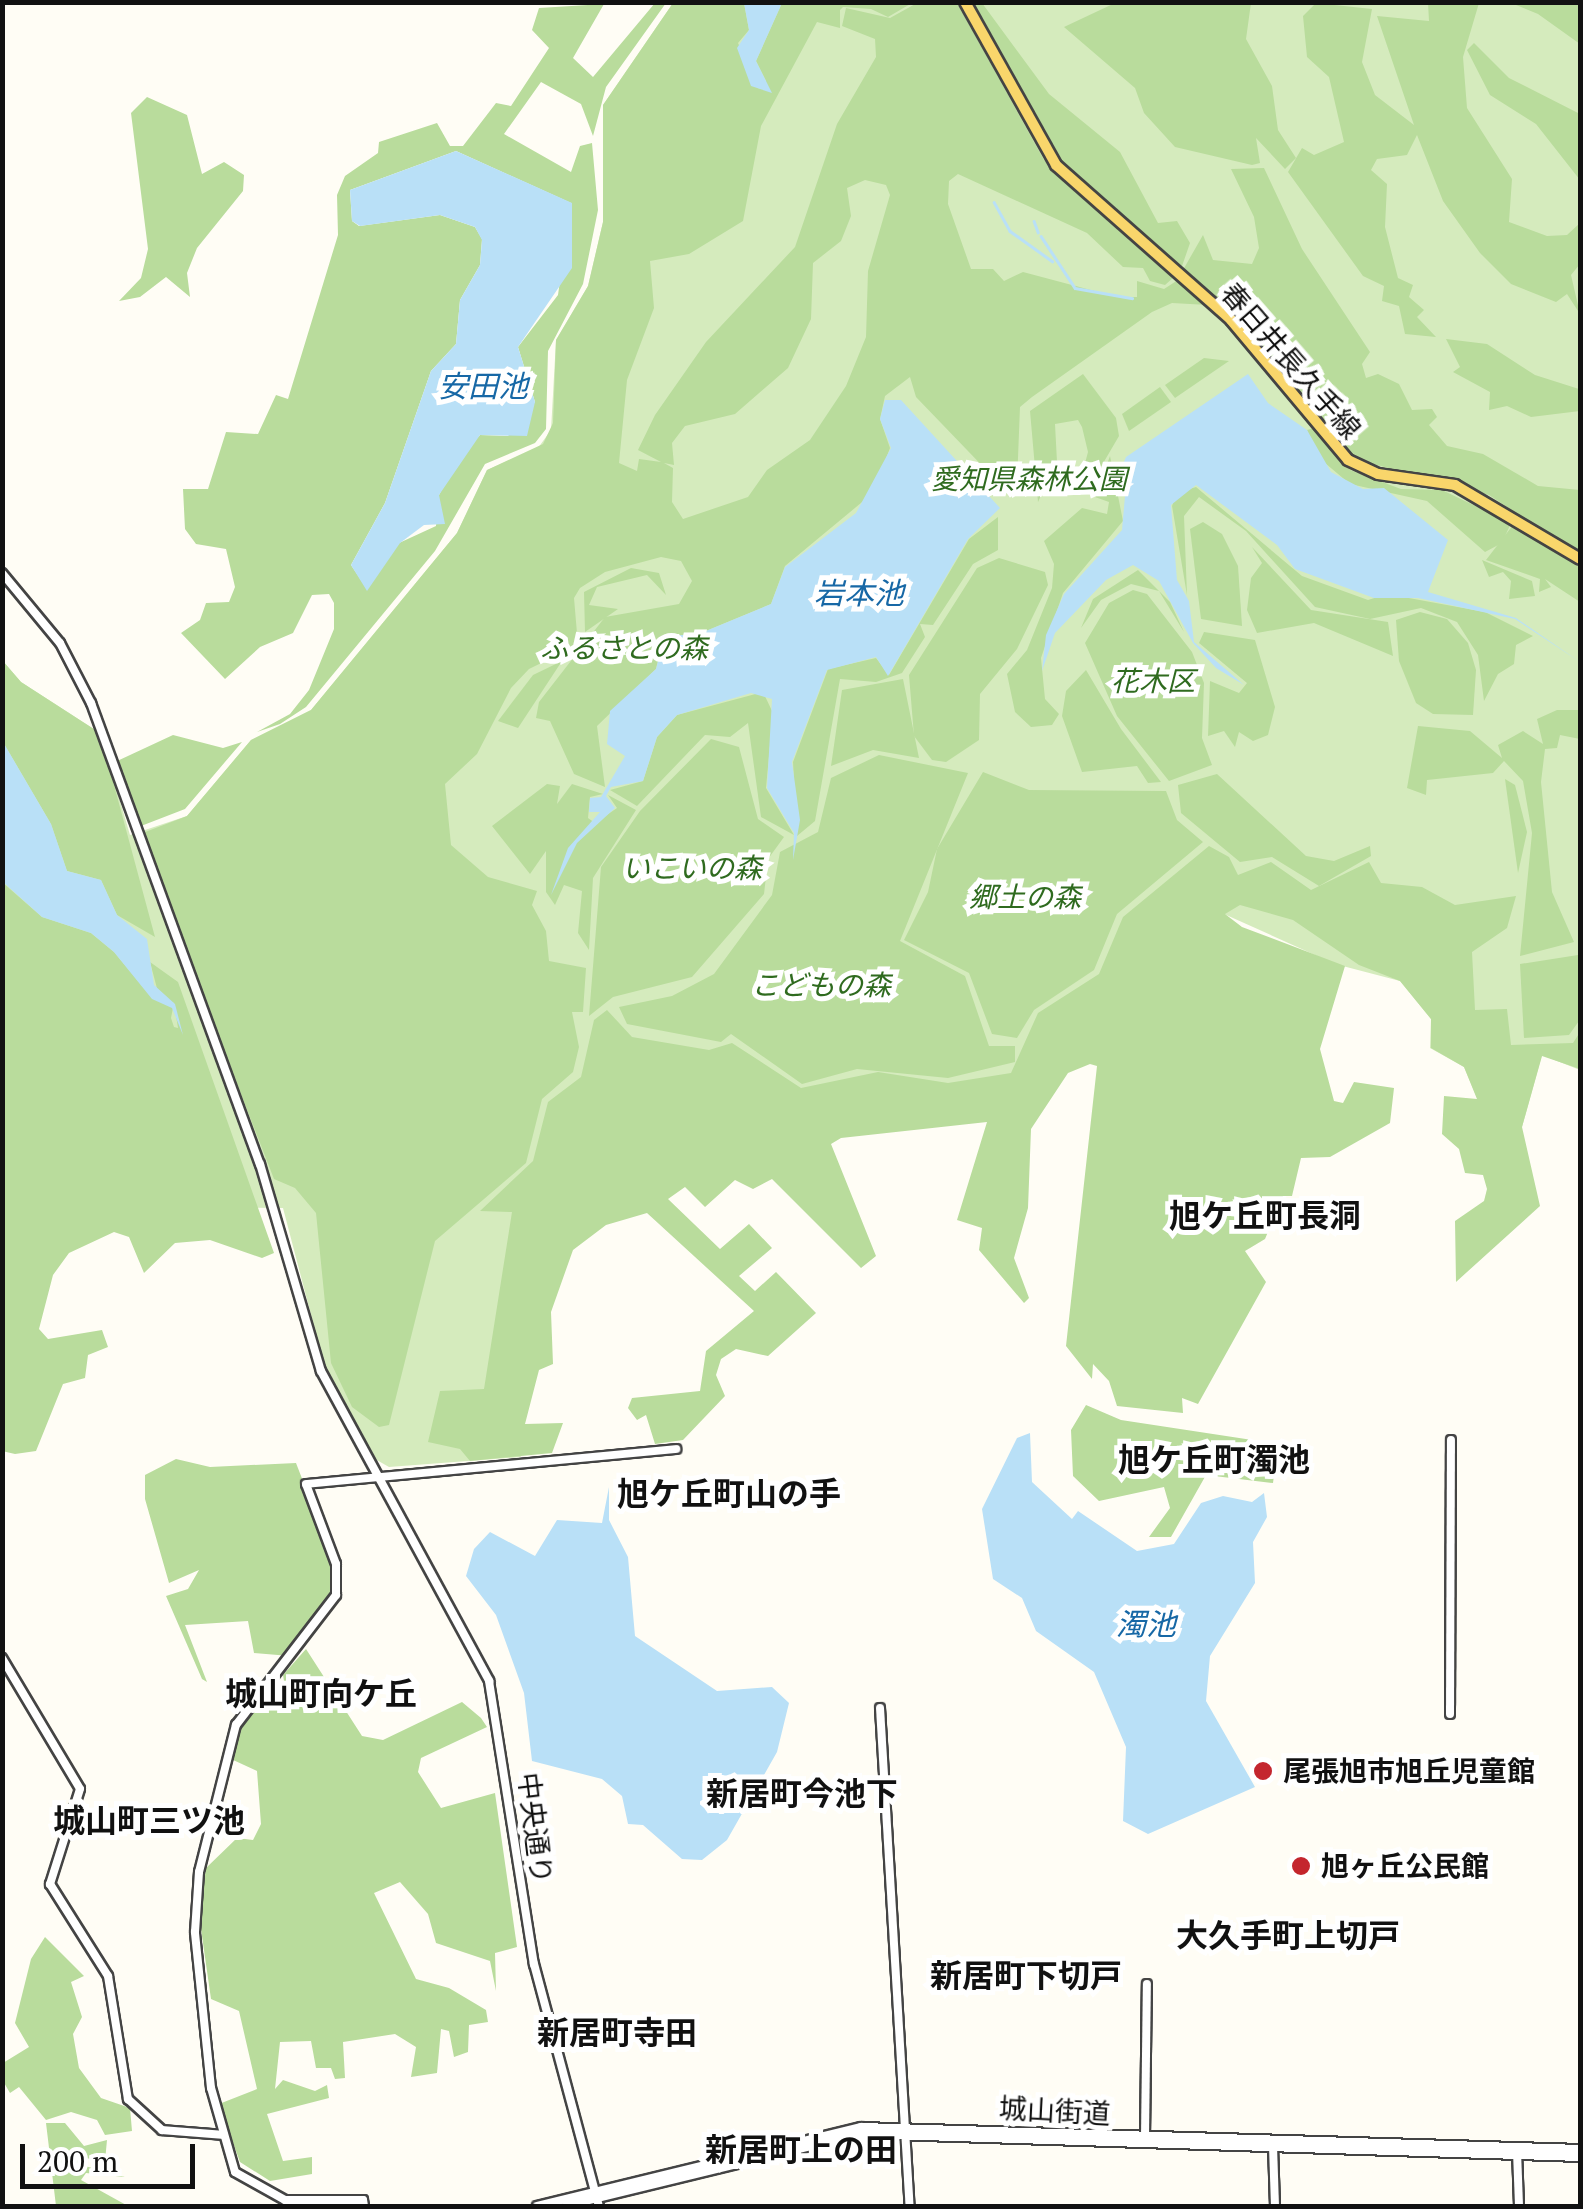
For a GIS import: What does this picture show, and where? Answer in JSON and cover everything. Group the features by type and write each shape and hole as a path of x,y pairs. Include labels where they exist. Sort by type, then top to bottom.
{"main road":[{"name":"春日井長久手線","path":"965,2 1056,164 1231,320 1348,460 1378,474 1455,485 1580,560"}],"street":[{"name":"中央通り","path":"2,573 58,640 91,704 260,1164 322,1371 492,1691 527,1930 597,2199"},
{"path":"1450,1714 1451,1440"},
{"path":"364,2206 363,2200 286,2200 235,2172 211,2088 195,1932 199,1872 236,1725 336,1595 336,1564 306,1484 676,1448"},
{"path":"2,1658 80,1789 51,1887 108,1976 128,2099 162,2130 224,2136"},
{"path":"880,1708 910,2206"},
{"path":"1145,2137 1147,1984"},
{"name":"城山街道","path":"565,2206 843,2130 1273,2144"},
{"name":"城山街道","path":"907,2131 1517,2151 1580,2149"},
{"path":"1273,2144 1275,2206"},
{"path":"1517,2151 1518,2206"},
{"name":"城山街道","path":"1517,2151 1580,2157"},
{"name":"城山街道","path":"537,2206 597,2199"}],"green space":[{"path":"655,3 666,3 606,87 593,136 581,104 541,82 504,134 571,172 580,146 592,143 598,210 583,284 548,351 546,429 535,443 485,464 435,551 306,707 280,724 257,732 290,714 309,690 334,629 334,603 329,594 312,595 293,633 260,647 225,679 181,633 200,620 206,603 229,602 235,587 226,549 196,544 185,529 183,489 208,489 226,432 258,434 276,395 288,399 338,235 337,195 345,176 378,153 379,142 437,123 450,146 463,146 496,103 511,106 549,48 532,30 539,8 604,4 573,58 593,77","holes":["456,151 571,203 558,295 518,347 535,402 508,436 480,435 459,457 439,495 436,526 399,543 367,589 351,565 385,503 431,371 456,344 460,300 480,265 482,239 475,227 440,215 359,226 352,221 350,190"]},
{"name":"愛知県森林公園","path":"673,3 1580,3 1580,1070 1542,1055 1522,1127 1482,1110 1464,1067 1430,1048 1431,1019 1400,981 1335,964 1224,914 1029,1099 777,1130 563,1241 506,1432 521,1457 389,1467 375,1459 326,1372 283,1208 139,1207 45,1258 3,1347 2,660 21,682 100,733 130,835 187,816 251,740 311,710 457,533 487,470 538,448 551,430 556,340 588,286 603,222 603,105"},
{"name":"ふるさとの森","path":"673,3 744,3 749,30 738,43 759,89 766,81 756,61 782,3 912,3 888,17 871,9 843,7 840,28 817,22 761,126 743,221 689,254 650,261 654,308 627,380 619,463 637,471 639,459 661,462 638,450 655,415 706,342 795,247 837,124 876,57 875,39 842,26 846,8 890,18 917,3 957,3 1044,160 1174,277 1165,285 1150,281 1143,268 1123,267 1087,233 958,174 949,181 948,204 971,269 993,269 1004,281 1023,272 1117,297 1137,297 1137,281 1164,289 1178,280 1208,305 1172,303 1152,312 1020,407 1017,483 993,477 916,397 910,377 885,396 880,419 890,448 873,493 785,566 771,604 701,633 664,637 656,669 597,726 605,787 574,774 550,721 536,718 539,702 605,617 679,604 692,581 681,561 661,557 605,572 580,588 574,598 578,645 529,669 511,688 477,754 445,784 451,845 488,877 537,891 532,905 546,931 549,961 586,968 583,1012 572,1012 579,1047 573,1072 542,1099 526,1163 435,1241 389,1425 379,1427 352,1407 331,1363 316,1213 295,1188 274,1179 140,834 187,816 251,740 311,710 457,533 487,470 543,444 553,423 556,340 588,286 603,222 603,105","holes":["865,180 886,185 890,195 868,271 866,337 846,386 810,440 767,470 748,497 683,519 672,502 673,468 664,463 674,465 672,443 685,426 735,414 788,368 811,319 813,263 841,241 851,216 847,188"]},
{"path":"968,3 982,3 1049,94 1120,152 1158,223 1177,221 1190,243 1181,269 1058,160"},
{"path":"1115,3 1251,3 1246,39 1272,86 1278,130 1296,158 1285,169 1256,138 1260,163 1252,165 1175,147 1144,113 1135,88 1064,27"},
{"path":"1316,3 1372,9 1362,62 1375,95 1414,125 1377,16 1429,21 1428,3 1479,3 1463,57 1467,108 1512,179 1509,222 1547,236 1567,235 1580,223 1580,264 1571,275 1580,314 1567,294 1556,302 1511,284 1480,253 1443,201 1417,135 1407,155 1377,159 1371,170 1387,184 1385,227 1398,278 1413,285 1409,297 1424,310 1417,317 1436,337 1405,334 1399,306 1382,301 1384,286 1363,276 1288,172 1302,148 1314,155 1344,142 1329,77 1307,57 1303,16"},
{"path":"1511,3 1580,3 1580,44 1538,14"},
{"path":"1474,43 1509,78 1580,114 1580,180 1536,124 1490,95 1467,50"},
{"path":"147,97 187,115 202,174 224,162 244,175 243,191 197,248 187,273 190,297 166,277 140,297 119,301 141,278 148,249 131,113"},
{"path":"1264,168 1302,249 1370,352 1362,364 1366,378 1378,374 1399,384 1412,410 1432,409 1437,417 1429,425 1447,446 1483,454 1538,486 1580,490 1580,555 1489,495 1351,458 1247,331 1183,270 1203,235 1213,260 1252,264 1259,248 1254,217 1231,169"},
{"path":"1446,339 1487,344 1535,375 1579,389 1580,411 1531,417 1507,406 1489,410 1490,392 1453,372 1460,367"},
{"path":"1204,358 1229,361 1175,398 1165,385"},
{"path":"1083,374 1116,418 1119,436 1088,489 1080,482 1088,452 1082,427 1078,420 1055,424 1057,462 1038,502 1030,411"},
{"path":"1160,387 1171,402 1129,431 1122,414"},
{"path":"1314,428 1350,470 1401,489 1442,490 1511,523 1502,543 1485,552 1427,501 1350,484 1319,458 1307,430"},
{"path":"1110,456 1123,521 1063,593 1041,658 1045,699 1059,714 1052,725 1031,727 1015,712 1007,674 1027,650 1052,588 1054,564 1044,541 1082,508 1107,514 1109,502 1095,497"},
{"path":"1196,487 1302,576 1368,600 1387,594 1485,612 1533,636 1516,645 1514,664 1498,674 1484,701 1478,655 1457,622 1421,608 1370,619 1315,607 1246,531 1199,497 1184,516 1187,595 1172,506 1177,493"},
{"path":"998,517 998,550 973,564 933,625 920,624 925,637 902,673 876,682 840,679 815,821 797,836 793,762 828,669 876,658 889,675 969,539"},
{"path":"1203,522 1222,534 1238,566 1242,626 1201,619 1190,529"},
{"path":"1513,525 1580,565 1580,602 1545,579 1551,587 1539,592 1540,579 1486,560"},
{"path":"1252,547 1311,610 1388,622 1393,656 1314,623 1257,633 1247,610 1251,578 1262,563"},
{"path":"999,558 1045,572 1048,585 1017,649 980,694 979,740 946,762 932,760 914,736 909,675 977,568"},
{"path":"1482,560 1532,581 1535,596 1509,599 1511,581 1503,572 1489,577"},
{"path":"631,568 659,573 666,595 647,575 597,587 589,605 618,609 585,632 584,592"},
{"path":"1138,570 1159,591 1131,584 1101,600 1081,628 1093,599"},
{"name":"花木区","path":"1133,590 1147,594 1192,652 1204,683 1202,738 1212,765 1169,781 1117,716 1085,643 1109,603"},
{"path":"1159,591 1170,602 1184,632"},
{"path":"1420,612 1447,619 1468,643 1476,670 1473,715 1433,714 1416,703 1399,661 1396,620"},
{"path":"1204,632 1255,640 1275,707 1268,735 1253,741 1239,732 1235,747 1224,731 1208,736 1210,681 1239,693 1247,683 1199,643"},
{"path":"2,660 21,682 100,733 155,937 117,915 101,880 67,871 51,824 3,742"},
{"path":"562,661 518,728 498,721 533,675"},
{"path":"1086,670 1121,729 1161,782 1148,783 1137,766 1082,772 1062,716 1066,691"},
{"path":"903,679 919,758 873,750 831,766 842,690"},
{"path":"763,692 773,713 766,788 794,835 761,817 748,723 730,737 705,735 637,806 610,790 643,781 657,737 677,715"},
{"path":"1557,710 1580,710 1580,739 1560,735 1557,748 1545,749 1541,782 1552,892 1574,942 1520,956 1532,833 1523,781 1504,761 1493,773 1427,780 1426,795 1407,788 1418,726 1470,731 1502,758 1498,745 1523,731 1543,744 1537,719"},
{"path":"173,735 223,748 242,742 185,809 141,826 115,762"},
{"name":"いこいの森","path":"711,739 739,747 758,819 784,837 768,859 764,894 692,977 613,997 589,1016 601,867 640,811"},
{"name":"こどもの森","path":"879,755 968,773 900,941 965,976 989,1046 1015,1046 1015,1062 948,1078 857,1069 802,1084 731,1034 721,1042 627,1024 619,1007 672,996 714,974 772,895 780,852 818,832 831,778"},
{"name":"郷土の森","path":"983,772 1029,790 1166,791 1177,820 1203,842 1117,914 1094,970 1034,1010 1017,1038 992,1034 969,973 904,940 928,892 937,849"},
{"path":"1217,774 1306,856 1334,861 1370,846 1371,856 1319,886 1272,857 1240,862 1181,813 1178,785"},
{"path":"1505,779 1515,785 1527,832 1518,873"},
{"path":"547,784 560,786 557,804 572,784 603,794 590,797 588,818 595,823 617,808 608,795 636,810 593,878 589,950 578,933 582,891 564,885 555,905 546,892 546,851 530,874 492,826"},
{"path":"1209,846 1229,857 1238,875 1271,862 1311,890 1369,862 1381,883 1422,887 1455,905 1516,896 1507,928 1472,952 1475,1010 1507,1009 1511,1045 1573,1043 1580,1032 1580,1069 1542,1056 1522,1127 1540,1206 1456,1282 1455,1221 1484,1201 1487,1189 1483,1175 1465,1173 1459,1149 1442,1134 1444,1096 1477,1099 1464,1067 1431,1048 1431,1019 1400,981 1359,965 1293,920 1240,905 1225,914 1242,927 1345,966 1320,1049 1334,1101 1343,1103 1354,1082 1394,1088 1390,1123 1330,1157 1301,1158 1292,1196 1283,1196 1265,1239 1245,1251 1266,1282 1198,1404 1182,1398 1183,1413 1117,1406 1109,1381 1093,1364 1092,1379 1066,1346 1097,1066 1090,1064 1068,1073 1031,1129 1028,1208 1014,1258 1029,1298 1024,1303 979,1250 982,1228 957,1220 987,1122 841,1138 831,1144 876,1256 861,1268 772,1179 753,1189 735,1180 705,1207 685,1187 668,1199 720,1249 749,1224 772,1248 739,1276 755,1291 776,1272 816,1313 768,1356 736,1349 721,1359 716,1375 725,1396 683,1440 655,1444 646,1415 637,1420 628,1408 632,1398 700,1391 706,1351 754,1311 647,1213 606,1225 573,1250 551,1312 553,1364 539,1370 525,1424 563,1423 552,1453 470,1461 460,1449 428,1442 440,1391 484,1389 512,1212 480,1211 533,1161 548,1102 581,1077 594,1020 607,1010 632,1037 709,1050 732,1043 801,1088 878,1072 948,1083 1011,1073 1038,1013 1099,974 1123,917"},
{"path":"2,882 42,917 91,933 114,952 143,987 173,1008 171,1018 178,1028 174,1003 159,996 150,962 178,982 274,1253 262,1258 210,1240 175,1243 144,1273 129,1237 114,1232 69,1253 53,1275 39,1329 48,1339 102,1330 108,1347 88,1355 85,1378 63,1384 36,1451 15,1454 2,1451"},
{"path":"1578,955 1579,1021 1569,1035 1524,1038 1520,964"},
{"path":"1086,1405 1121,1420 1278,1444 1273,1483 1206,1475 1171,1537 1149,1537 1170,1508 1164,1487 1099,1501 1073,1476 1071,1430"},
{"path":"176,1459 210,1467 296,1463 335,1564 334,1594 290,1656 254,1653 248,1621 185,1625 207,1682 202,1679 166,1596 188,1589 199,1570 169,1583 145,1499 145,1475"},
{"path":"306,1649 362,1736 383,1740 462,1702 481,1718 487,1727 421,1758 418,1772 441,1808 495,1793 517,1947 495,1953 496,1991 490,1961 436,1943 428,1914 400,1882 374,1893 416,1979 449,1988 486,2010 488,2022 469,2025 468,2052 454,2057 449,2031 441,2029 437,2073 411,2077 416,2047 395,2034 343,2042 345,2078 335,2079 331,2068 316,2068 311,2041 280,2042 275,2089 283,2080 315,2091 327,2085 329,2098 267,2114 283,2161 312,2157 312,2174 270,2181 240,2162 219,2104 257,2089 239,2011 211,1999 199,1915 206,1868 237,1838 253,1840 261,1824 257,1771 231,1759 238,1726 267,1694 286,1693 283,1675"},
{"path":"45,1937 84,1976 71,1982 82,2017 73,2034 79,2068 101,2098 130,2108 132,2131 105,2135 97,2120 71,2112 46,2120 19,2087 10,2093 3,2081 3,2063 29,2047 15,2023 31,1959"},
{"path":"46,2123 65,2123 84,2146 107,2140 105,2161 85,2158 85,2166 125,2177 86,2173 81,2180 128,2206 56,2206"}],"water":[{"path":"744,3 782,3 756,61 772,93 751,86 737,48 749,30"},
{"name":"安田池","path":"456,151 572,203 572,268 518,347 535,402 527,436 480,435 439,495 445,524 424,525 400,543 367,591 351,565 385,503 431,371 456,344 460,300 480,265 482,240 475,227 440,215 360,226 352,221 350,190"},
{"path":"1248,374 1268,403 1307,430 1331,472 1363,489 1384,488 1448,540 1428,592 1516,618 1580,662 1515,619 1418,598 1374,598 1295,569 1277,545 1196,485 1171,505 1177,580 1189,601 1194,642 1244,685 1216,668 1193,643 1159,581 1133,565 1106,580 1055,633 1042,671 1046,635 1064,594 1122,530 1125,496 1114,486 1126,457"},
{"name":"岩本池","path":"885,400 901,400 1000,508 968,539 888,676 876,657 827,670 792,762 800,820 793,860 794,833 767,788 772,699 751,693 677,715 657,737 643,781 611,787 606,796 615,808 577,843 551,895 568,848 600,812 589,812 590,798 601,797 625,756 607,744 610,711 656,669 664,637 701,633 771,604 785,567 856,513 891,448 880,419"},
{"path":"3,742 51,824 67,871 101,880 117,915 147,939 154,985 175,1004 183,1035 172,1008 152,999 114,952 91,933 42,917 3,882"},
{"name":"濁池","path":"1030,1433 1032,1482 1072,1519 1078,1511 1137,1551 1174,1544 1201,1503 1223,1496 1252,1502 1264,1493 1267,1517 1253,1542 1255,1583 1210,1656 1206,1701 1255,1787 1148,1834 1123,1821 1126,1747 1094,1672 1036,1631 1022,1598 993,1579 982,1509 1017,1438"},
{"path":"609,1487 609,1520 628,1557 635,1636 717,1691 772,1687 789,1703 777,1752 727,1840 702,1860 682,1859 643,1825 628,1824 622,1796 602,1779 532,1761 524,1693 496,1615 466,1576 474,1549 490,1532 535,1556 557,1520 602,1523"}],"waterway":[{"path":"994,202 1010,231 1052,261"},
{"path":"1034,221 1038,232"},
{"path":"1041,236 1075,288 1132,298"}],"place":[{"name":"尾張旭市旭丘児童館","path":"1263,1771"},
{"name":"旭ヶ丘公民館","path":"1301,1866"}],"district":[{"name":"旭ケ丘町長洞","path":"1265,1215"},
{"name":"旭ケ丘町濁池","path":"1214,1459"},
{"name":"旭ケ丘町山の手","path":"729,1493"},
{"name":"城山町向ケ丘","path":"321,1693"},
{"name":"新居町今池下","path":"802,1793"},
{"name":"城山町三ツ池","path":"149,1820"},
{"name":"大久手町上切戸","path":"1288,1935"},
{"name":"新居町下切戸","path":"1026,1975"},
{"name":"新居町寺田","path":"617,2032"},
{"name":"新居町上の田","path":"801,2149"}]}
